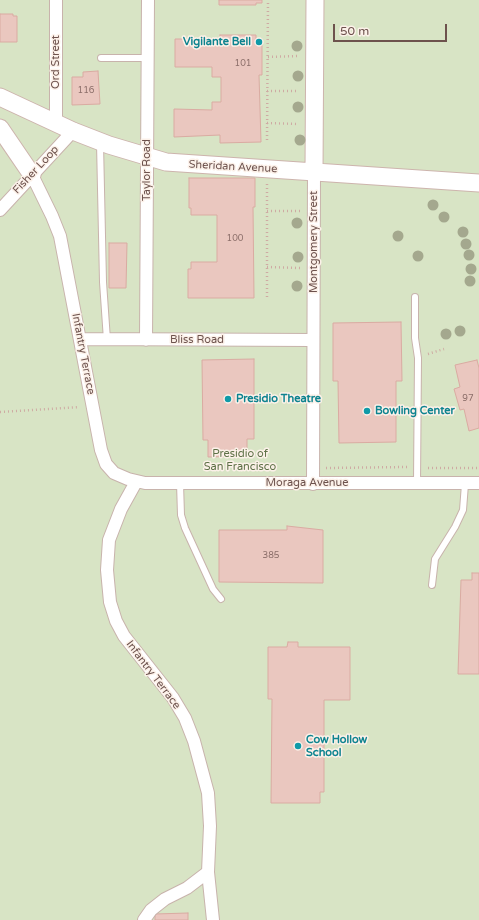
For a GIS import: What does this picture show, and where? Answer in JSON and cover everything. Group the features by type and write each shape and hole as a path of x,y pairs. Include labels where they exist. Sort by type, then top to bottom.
{"street":[{"name":"Ord Street","path":"56,0 56,123"},
{"name":"Taylor Road","path":"146,340 148,0"},
{"name":"Montgomery Street","path":"313,484 313,340 317,296 313,268 317,255 314,211 315,0"},
{"name":"Sheridan Avenue","path":"0,99 100,142 148,158 182,164 479,183"},
{"path":"0,128 32,175"},
{"name":"Fisher Loop","path":"0,210 73,131"},
{"name":"Infantry Terrace","path":"32,175 60,236 101,450 106,464 114,473 136,482 121,509 109,540 106,570 110,602 116,621 124,636 173,698 185,718 194,741 208,794 210,832 208,872 213,920"},
{"name":"Bliss Road","path":"80,339 313,340"},
{"name":"Moraga Avenue","path":"136,482 313,484 479,483"},
{"path":"144,920 151,910 164,898 188,888 208,872"}],"lane":[{"path":"101,58 147,58"},
{"path":"100,142 103,282 107,340"},
{"path":"415,297 414,338 418,358 417,483"},
{"path":"180,483 181,515 185,528 213,589 221,599"},
{"path":"432,585 435,559 455,527 463,510 465,484"}],"path":[{"path":"267,140 268,0"},
{"path":"268,57 314,56"},
{"path":"268,91 314,90"},
{"path":"267,123 314,124"},
{"path":"267,182 267,297"},
{"path":"267,211 314,211"},
{"path":"267,267 313,268"},
{"path":"418,358 444,349"},
{"path":"0,412 93,406"},
{"path":"325,468 407,467"},
{"path":"427,468 479,468"}],"green space":[{"name":"Presidio of San Francisco","path":"0,0 479,0 479,920 0,920"}],"building":[{"path":"219,0 262,0 262,3 256,3 256,5 219,5"},
{"path":"0,14 13,14 13,16 17,16 17,42 0,42"},
{"path":"220,35 256,35 256,39 262,39 262,75 259,75 261,142 220,143 220,135 174,137 174,109 212,110 212,102 221,102 221,77 212,77 212,67 175,67 175,39 199,39 199,43 220,43"},
{"path":"98,71 100,104 72,105 72,77 83,77 83,72"},
{"path":"189,178 255,178 255,207 253,207 254,298 188,298 188,269 191,269 191,262 217,262 217,215 191,215 191,208 189,208"},
{"path":"109,243 127,243 126,288 109,288"},
{"name":"Bowling Center","path":"401,322 402,381 396,381 396,442 339,443 338,381 333,381 333,323"},
{"name":"Presidio Theatre","path":"254,359 254,439 247,439 247,456 208,457 208,440 203,440 202,360"},
{"path":"477,360 479,368 479,428 469,431 464,409 460,410 454,389 460,387 455,365"},
{"path":"287,526 323,530 323,583 219,582 219,530 287,530"},
{"path":"472,573 479,573 479,674 458,674 461,580 472,580"},
{"name":"Cow Hollow School","path":"288,642 298,642 298,647 350,647 350,700 324,700 324,792 320,792 320,803 271,803 272,699 268,699 268,647 287,647"},
{"path":"188,913 188,920 155,920 155,914"}],"place":[{"name":"Vigilante Bell","path":"259,42"},
{"name":"Presidio Theatre","path":"228,399"},
{"name":"Bowling Center","path":"367,411"},
{"name":"Cow Hollow School","path":"298,746"}]}
